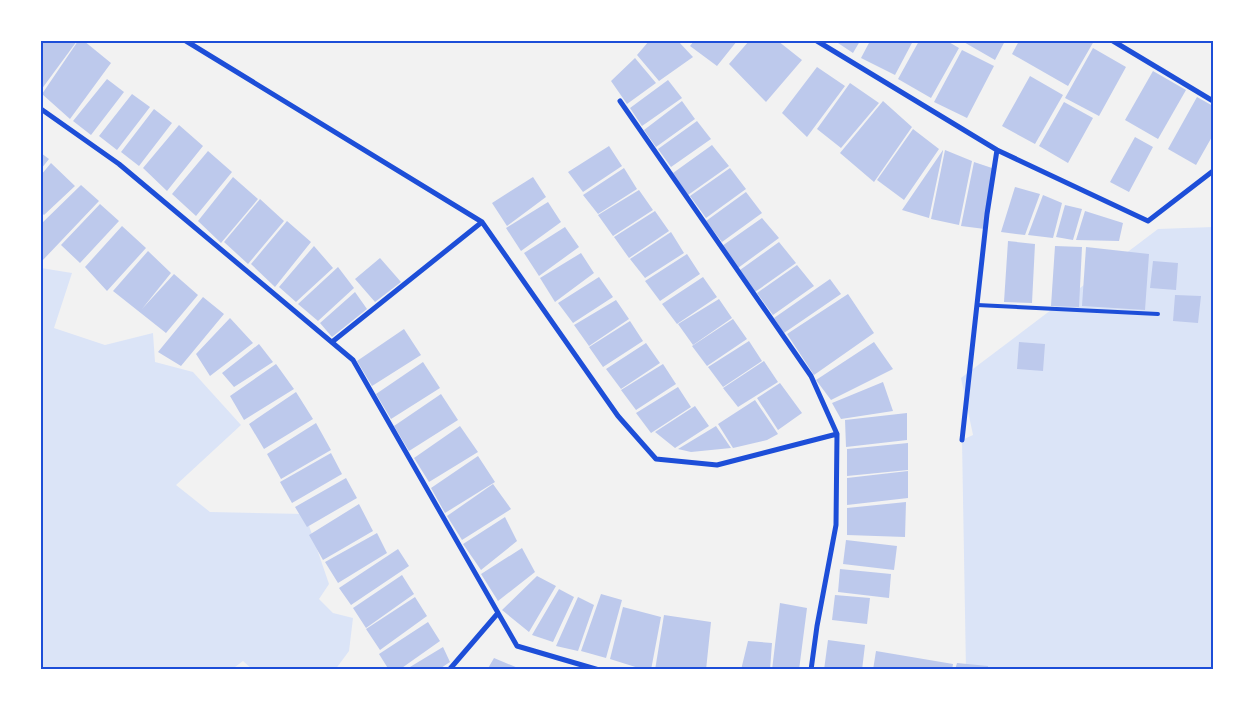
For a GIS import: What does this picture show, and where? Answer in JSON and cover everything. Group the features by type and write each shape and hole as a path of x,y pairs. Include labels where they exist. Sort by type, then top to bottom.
{"street":[{"path":"186,41 482,222 618,416 656,459 717,465 837,434"},
{"path":"816,41 997,150 1148,220 1213,171"},
{"path":"1113,41 1213,101"},
{"path":"620,101 810,376 837,434 836,525 817,626 811,670"},
{"path":"41,109 119,164 353,360 517,646 599,670"},
{"path":"962,440 997,150"},
{"path":"332,342 482,222"},
{"path":"449,670 498,613"}],"lane":[{"path":"977,305 1158,314"}],"shaded area":[{"path":"1213,227 1213,670 966,670 962,440 973,435 961,378 1158,229"},
{"path":"41,268 72,273 54,328 105,345 153,333 155,362 193,372 241,425 176,485 210,512 305,514 329,584 319,599 333,613 353,618 349,651 335,670 253,670 243,661 231,670 41,670"}],"building":[{"path":"41,41 77,41 41,90"},
{"path":"78,41 84,41 111,63 70,119 42,94"},
{"path":"649,41 678,41 693,57 659,81 637,55"},
{"path":"694,41 737,41 717,66 690,46"},
{"path":"749,41 778,41 802,60 766,102 729,64"},
{"path":"835,41 860,41 853,53"},
{"path":"870,41 913,41 895,75 861,58"},
{"path":"919,41 947,41 959,48 931,98 898,79"},
{"path":"962,41 1005,41 995,60"},
{"path":"1019,41 1094,41 1068,86 1012,54"},
{"path":"1093,48 1126,67 1099,116 1065,98"},
{"path":"962,50 994,66 967,118 934,102"},
{"path":"635,58 656,83 627,104 611,81"},
{"path":"817,67 845,86 807,137 782,113"},
{"path":"1153,71 1186,90 1158,139 1125,120"},
{"path":"1030,76 1063,95 1035,144 1002,126"},
{"path":"107,79 124,92 91,135 73,121"},
{"path":"668,80 682,98 642,126 630,108"},
{"path":"850,83 879,103 841,148 817,129"},
{"path":"132,94 150,107 117,150 99,136"},
{"path":"1197,97 1213,106 1213,135 1196,165 1168,149"},
{"path":"682,101 695,119 656,147 644,130"},
{"path":"883,101 912,127 874,182 840,153"},
{"path":"1064,102 1093,118 1068,163 1039,146"},
{"path":"154,109 172,123 139,166 121,152"},
{"path":"697,121 711,139 671,167 658,149"},
{"path":"179,125 203,146 167,191 143,168"},
{"path":"913,129 939,149 904,200 877,180"},
{"path":"1135,137 1153,147 1129,192 1110,182"},
{"path":"712,145 729,166 688,195 673,173"},
{"path":"609,146 622,166 583,192 568,172"},
{"path":"943,150 929,218 902,210"},
{"path":"945,150 972,161 959,225 931,219"},
{"path":"208,151 232,172 196,216 172,194"},
{"path":"41,153 49,159 41,169"},
{"path":"974,162 992,168 985,229 961,226"},
{"path":"51,163 75,186 44,215 41,212 41,175"},
{"path":"624,168 637,189 598,214 583,195"},
{"path":"730,168 746,189 706,218 690,196"},
{"path":"233,177 258,199 221,243 198,221"},
{"path":"533,177 546,197 507,226 492,203"},
{"path":"81,185 99,201 42,261 41,224"},
{"path":"1015,187 1040,194 1025,235 1001,232"},
{"path":"639,190 653,210 613,236 598,215"},
{"path":"746,192 762,213 722,242 706,221"},
{"path":"1043,195 1062,203 1053,238 1028,235"},
{"path":"260,199 284,221 248,264 224,242"},
{"path":"548,202 561,222 521,251 506,228"},
{"path":"100,204 119,221 80,263 61,245"},
{"path":"1065,205 1082,209 1073,240 1056,237"},
{"path":"655,211 669,231 629,258 614,237"},
{"path":"1085,211 1123,223 1119,241 1076,240"},
{"path":"762,218 779,238 738,268 722,246"},
{"path":"287,221 311,242 275,287 251,264"},
{"path":"122,226 146,248 107,291 85,267"},
{"path":"565,227 579,247 539,276 524,253"},
{"path":"671,232 684,253 645,278 630,259"},
{"path":"1008,241 1035,244 1032,303 1004,302"},
{"path":"779,242 796,263 755,292 740,270"},
{"path":"314,246 333,268 296,302 279,287"},
{"path":"1055,246 1082,247 1079,307 1051,306"},
{"path":"1086,247 1149,254 1145,310 1082,306"},
{"path":"148,251 171,273 142,309 174,274 198,295 166,333 113,291"},
{"path":"581,253 594,273 555,302 540,278"},
{"path":"687,254 700,274 660,301 645,281"},
{"path":"380,258 401,282 375,302 355,279"},
{"path":"1153,261 1178,263 1176,290 1150,288"},
{"path":"797,265 814,286 773,315 757,293"},
{"path":"338,267 354,288 318,321 298,304"},
{"path":"599,277 613,297 573,323 558,303"},
{"path":"703,277 717,297 677,324 662,304"},
{"path":"830,279 841,294 784,333 774,318"},
{"path":"355,292 367,309 332,337 320,323"},
{"path":"848,294 874,333 814,375 787,334"},
{"path":"1175,295 1201,296 1198,323 1173,321"},
{"path":"203,297 224,314 181,366 158,352"},
{"path":"719,299 732,318 693,345 678,324"},
{"path":"616,300 629,319 589,346 574,325"},
{"path":"230,318 253,343 210,376 196,354"},
{"path":"733,319 747,339 707,366 692,346"},
{"path":"630,321 643,341 603,367 589,347"},
{"path":"404,329 421,355 372,386 357,361"},
{"path":"749,341 762,361 723,387 708,367"},
{"path":"874,342 893,369 831,400 816,380"},
{"path":"1019,342 1045,344 1043,371 1017,369"},
{"path":"646,343 660,363 621,389 606,369"},
{"path":"259,344 273,362 234,387 222,373"},
{"path":"764,361 778,382 738,407 723,388"},
{"path":"423,362 440,388 391,419 376,394"},
{"path":"276,364 294,389 244,420 230,396"},
{"path":"663,364 676,384 636,410 621,390"},
{"path":"883,382 893,411 841,419 832,403"},
{"path":"780,383 802,413 778,430 757,398"},
{"path":"678,387 691,407 651,433 636,413"},
{"path":"296,392 313,419 264,449 249,424"},
{"path":"441,394 458,420 409,451 394,426"},
{"path":"755,400 778,434 767,440 733,448 718,424"},
{"path":"695,406 709,426 675,448 655,432"},
{"path":"907,413 907,440 846,447 845,420"},
{"path":"316,423 331,450 281,479 267,454"},
{"path":"460,426 478,452 429,482 414,458"},
{"path":"716,426 731,448 691,452 678,449"},
{"path":"908,443 908,470 847,476 847,449"},
{"path":"331,453 342,474 292,503 280,482"},
{"path":"478,456 495,482 445,513 431,488"},
{"path":"908,471 908,498 847,505 847,478"},
{"path":"346,478 357,498 307,527 295,507"},
{"path":"493,484 511,509 462,540 447,516"},
{"path":"906,502 905,537 847,535 847,508"},
{"path":"359,504 373,531 323,560 309,535"},
{"path":"505,517 517,541 481,570 463,544"},
{"path":"377,533 387,553 338,583 325,562"},
{"path":"846,540 897,546 894,570 843,564"},
{"path":"522,548 535,572 498,601 481,574"},
{"path":"398,549 409,566 351,605 339,588"},
{"path":"840,569 891,574 889,598 838,592"},
{"path":"402,575 414,594 366,628 353,608"},
{"path":"537,576 556,586 529,632 502,610"},
{"path":"559,589 574,597 553,642 532,635"},
{"path":"601,594 622,600 606,658 581,651"},
{"path":"835,595 870,598 867,624 832,620"},
{"path":"415,597 427,616 380,650 366,629"},
{"path":"578,597 594,605 578,651 556,646"},
{"path":"780,603 807,608 799,670 772,670"},
{"path":"623,607 661,617 651,670 645,670 610,659"},
{"path":"664,615 711,622 706,670 655,670"},
{"path":"428,622 440,641 399,670 389,670 379,654"},
{"path":"828,640 865,645 862,670 824,670"},
{"path":"748,641 772,643 770,670 741,670"},
{"path":"443,647 450,662 438,670 405,670"},
{"path":"876,651 953,664 952,670 873,670"},
{"path":"494,658 518,668 517,670 487,670"},
{"path":"957,663 988,666 988,670 955,670"}]}
